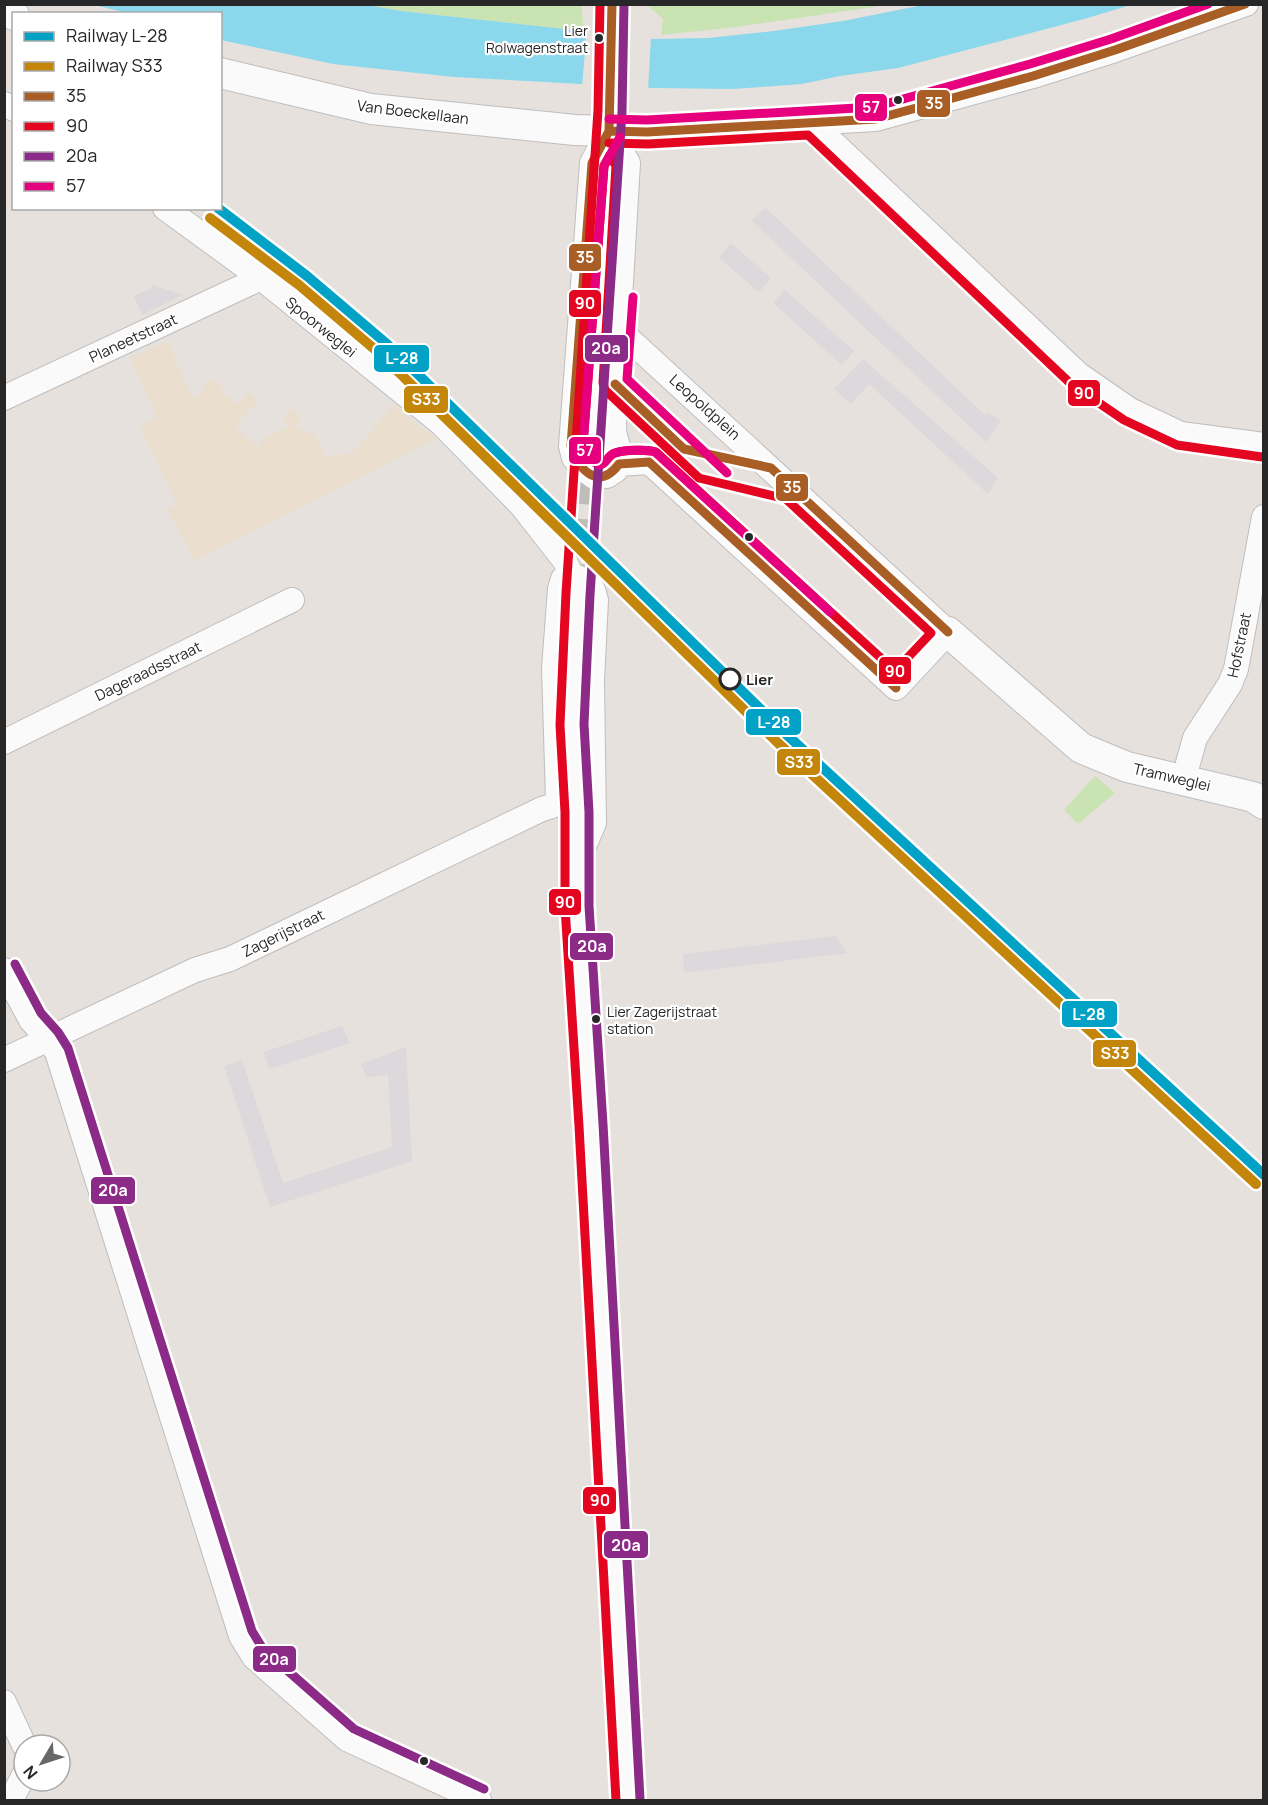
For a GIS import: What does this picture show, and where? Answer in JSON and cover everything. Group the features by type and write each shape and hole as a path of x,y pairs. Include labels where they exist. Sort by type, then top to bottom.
{"street":[{"path":"610,121 646,132 876,119 1033,76 1146,40 1246,4"},
{"path":"590,442 610,121 612,14"},
{"name":"Van Boeckellaan","path":"222,73 370,109 575,130 610,121"},
{"path":"610,121 628,164 615,384 614,432 620,453 616,470 607,476 594,477 574,458 571,446 592,163 610,121"},
{"path":"812,123 1078,374 1130,410 1181,434 1263,445"},
{"name":"Spoorweglei","path":"168,210 261,278 442,424 522,506 572,577"},
{"name":"Planeetstraat","path":"4,398 261,278"},
{"name":"Leopoldplein","path":"619,330 948,632 1081,748"},
{"path":"619,464 649,462 896,688 948,632"},
{"name":"Hofstraat","path":"1188,763 1195,738 1230,684 1236,669 1263,517"},
{"path":"572,577 572,724 577,812 579,944 628,1800"},
{"name":"Zagerijstraat","path":"4,1060 195,970 230,959 552,806 558,799 554,669 560,589 563,579 572,577"},
{"name":"Dageraadsstraat","path":"4,742 292,600"},
{"name":"Tramweglei","path":"1081,748 1127,767 1245,795 1263,804"},
{"path":"4,970 31,1020 57,1052 241,1636 254,1657 347,1739 479,1800"},
{"path":"4,1702 18,1733"}],"shaded area":[{"path":"766,208 985,415 988,412 1001,421 986,442 752,221"},
{"path":"731,243 771,278 759,292 719,258"},
{"path":"152,285 182,295 142,315 134,296 151,288"},
{"path":"785,290 854,351 842,365 773,303"},
{"path":"167,341 194,399 212,378 223,388 221,391 237,404 248,391 258,400 236,427 257,447 264,438 290,426 282,419 290,408 302,418 296,426 310,435 314,432 327,457 353,452 394,404 436,439 195,561 167,510 176,504 140,426 157,418 130,358"},
{"path":"863,359 998,478 988,494 869,384 851,404 834,389"},
{"path":"835,936 847,953 684,973 683,954"},
{"path":"342,1026 350,1043 269,1069 264,1052"},
{"path":"406,1047 412,1161 270,1207 224,1066 242,1060 283,1183 392,1147 388,1075 367,1077 361,1064"}],"green space":[{"path":"367,5 581,5 584,31 401,11"},
{"path":"647,5 887,5 736,27 661,35 663,19"},
{"path":"1095,776 1115,793 1078,824 1064,810"}],"water":[{"path":"95,5 367,5 401,11 654,39 708,38 774,31 843,21 923,5 1131,5 898,68 802,84 733,89 654,88 454,77 333,64 222,40 222,12 123,12"}],"pier":[{"path":"587,28 651,36 648,91 582,87"}],"tunnel":[{"path":"578,594 589,447"}],"rail line":[{"name":"L-28","path":"221,210 307,276 387,344 786,734 1264,1175"},
{"name":"S33","path":"210,218 299,285 379,353 778,743 1256,1184"}],"transit line":[{"name":"90","path":"600,4 598,110 566,593 560,725 565,812 565,907 616,1800"},
{"name":"35","path":"612,4 609,131 592,163 571,446 584,470 597,477 612,472 619,464"},
{"name":"20a","path":"624,4 622,112 590,595 584,724 589,812 589,906 640,1799"},
{"name":"57","path":"609,119 647,120 874,107 1030,64 1111,39 1208,4"},
{"name":"35","path":"609,131 647,132 876,119 1033,76 1245,4"},
{"name":"90","path":"609,143 648,144 808,135 1071,384 1124,420 1177,445 1262,457"},
{"name":"57","path":"620,137 604,166 584,448 591,460 600,465 619,452 641,450 655,452 830,612"},
{"name":"90","path":"610,155 616,166 603,383 605,390 699,478 786,499 931,633 895,671 656,452 642,450 619,452 600,465 588,456 583,445 604,166 610,155"},
{"name":"57","path":"633,297 627,379 727,473"},
{"name":"35","path":"615,384 684,449 771,468 948,632"},
{"name":"35","path":"619,464 649,462 896,688"},
{"name":"20a","path":"15,964 41,1013 58,1032 68,1048 252,1631 263,1649 354,1729 484,1789"}],"place":[{"name":"Lier Rolwagenstraat","path":"599,38"},
{"name":"Lier","path":"730,679"},
{"name":"Lier Zagerijstraat station","path":"596,1019"}]}
